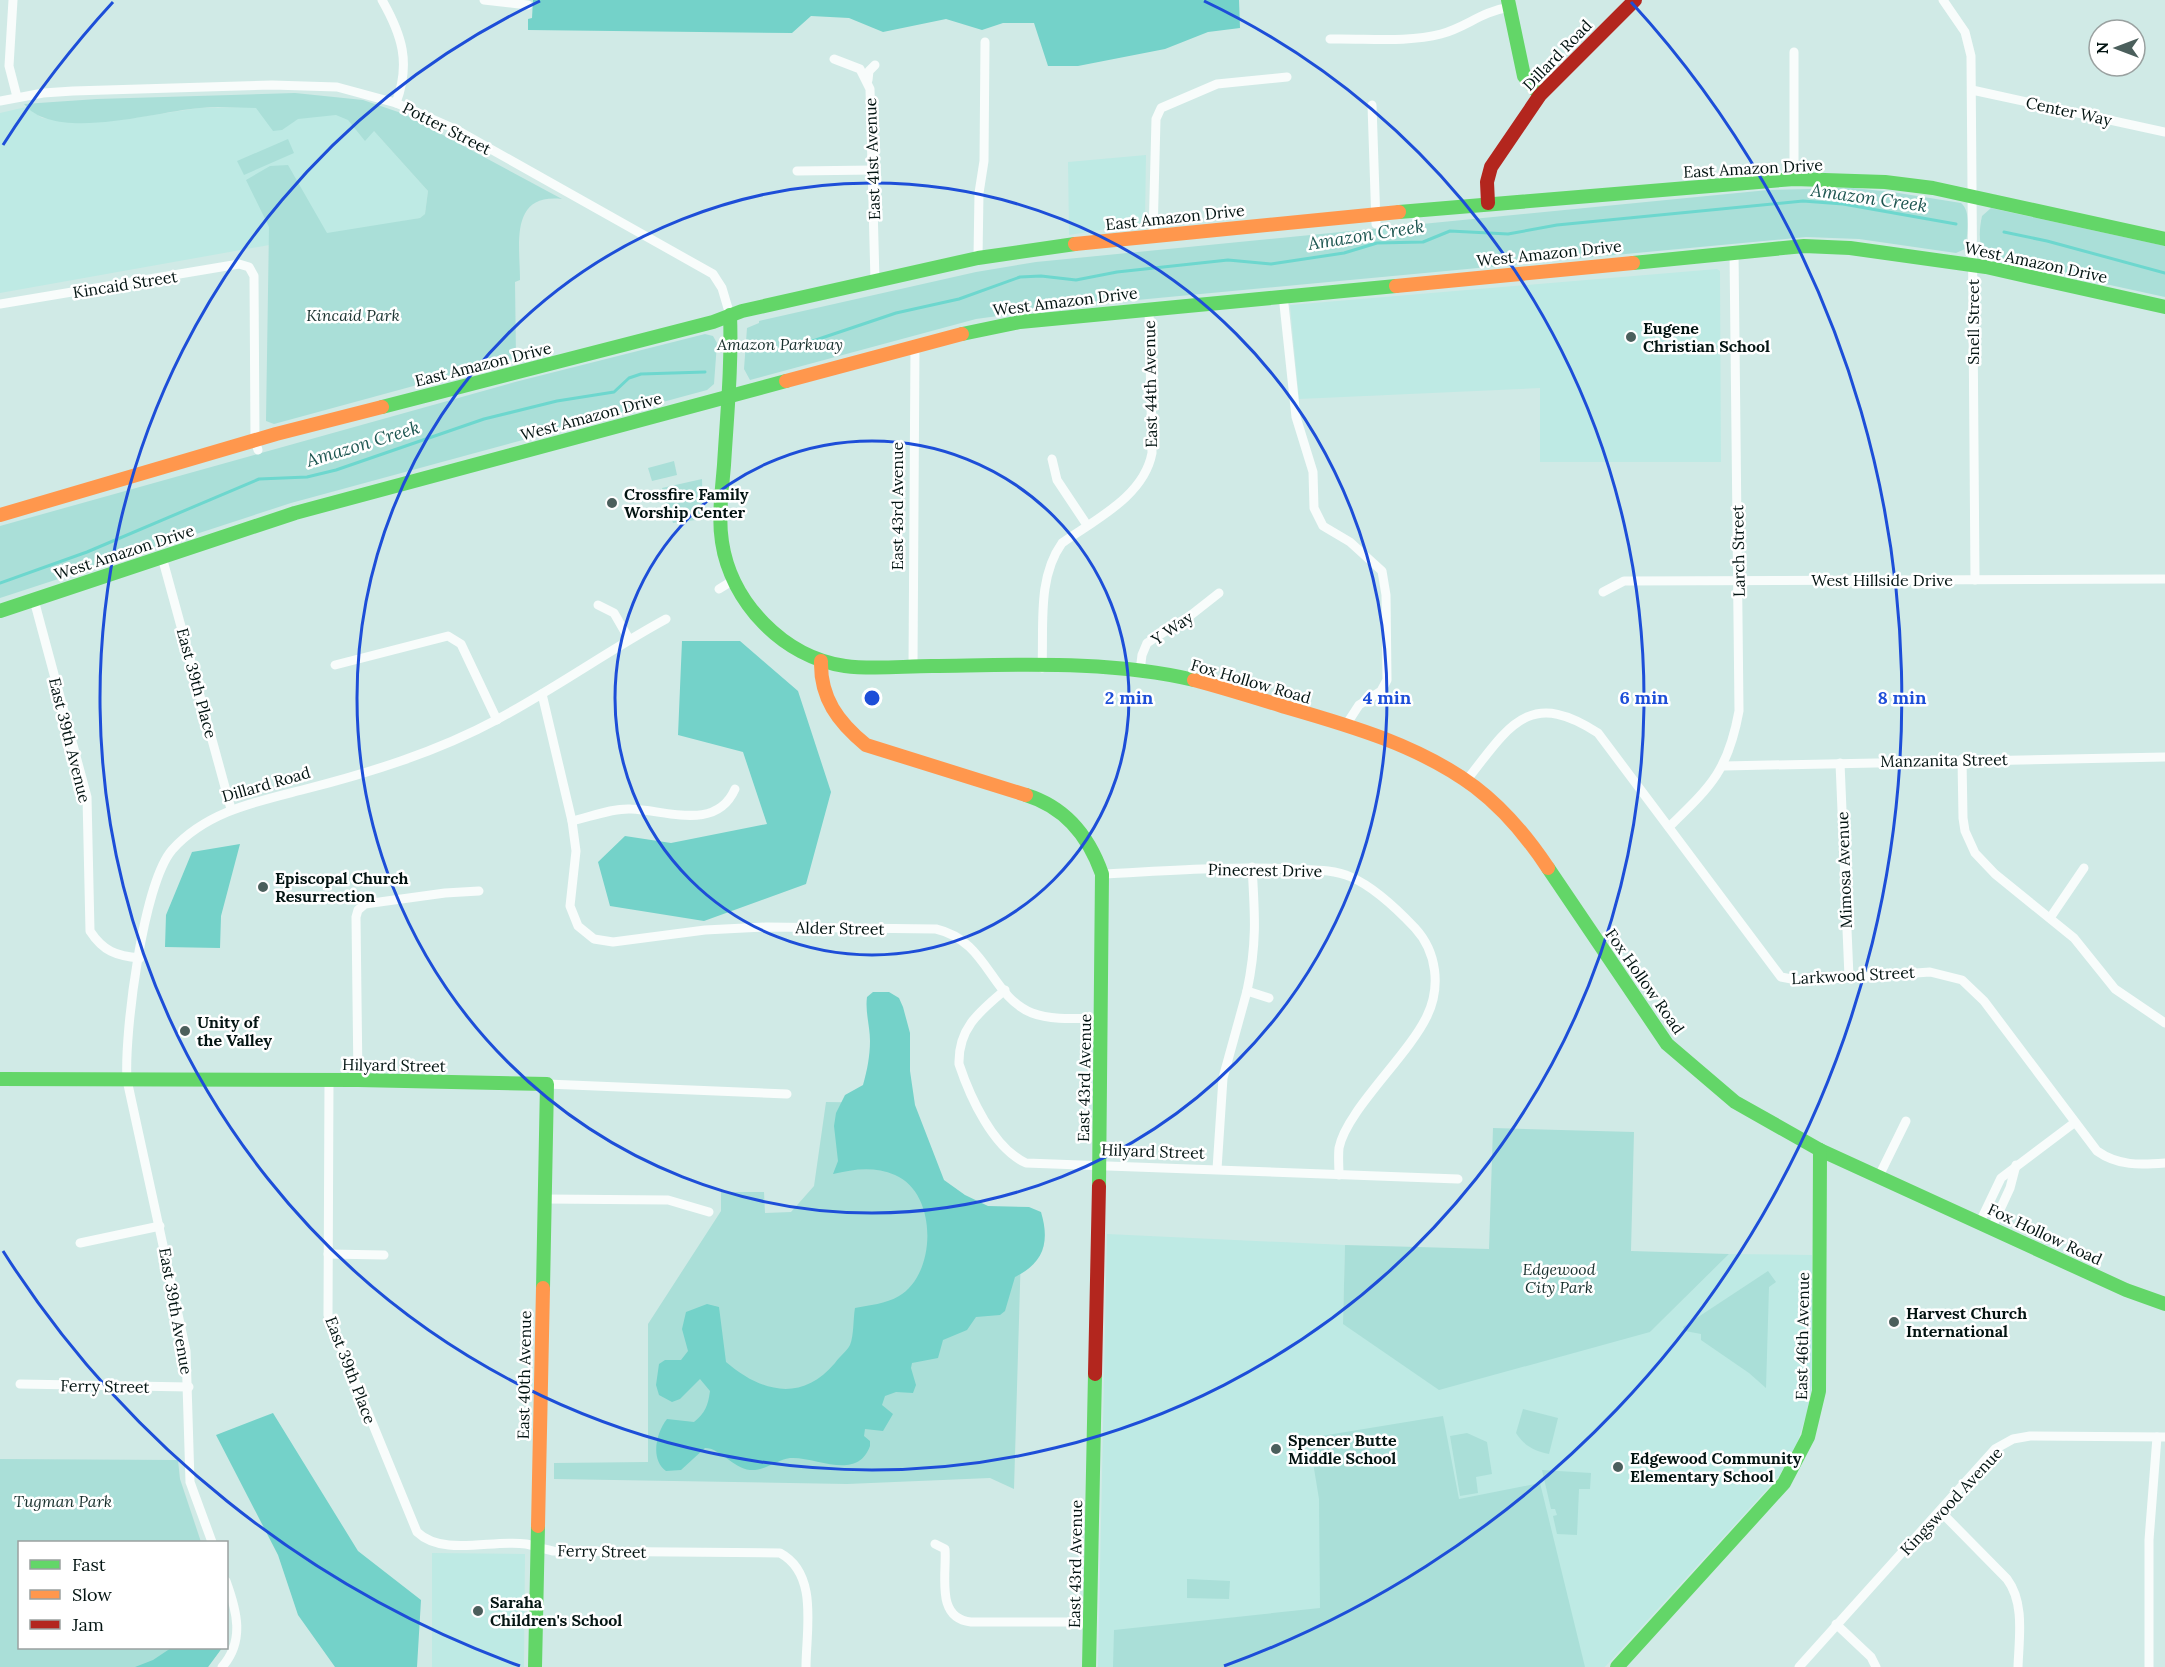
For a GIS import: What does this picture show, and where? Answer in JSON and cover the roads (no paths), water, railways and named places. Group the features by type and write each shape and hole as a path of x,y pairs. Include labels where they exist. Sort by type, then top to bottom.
{"street":[{"path":"13,0 9,66 17,97"},
{"path":"484,0 528,5"},
{"name":"Dillard Road","path":"1488,203 1487,182 1491,167 1540,95 1635,0"},
{"name":"Snell Street","path":"1943,0 1959,23 1969,44 1972,90 1975,580"},
{"path":"384,1 401,37 405,52 404,79 396,103"},
{"path":"1330,39 1432,36 1456,28 1509,3 1524,76 1540,95"},
{"path":"978,258 980,193 984,160 985,42"},
{"path":"1794,52 1794,179"},
{"name":"East 41st Avenue","path":"834,59 860,69 868,80 872,100 875,281"},
{"path":"868,80 869,71 875,65"},
{"path":"1153,236 1156,120 1161,108 1217,84 1287,77"},
{"name":"Potter Street","path":"0,101 73,91 306,85 337,87 396,103 455,129 713,274 722,288 730,315"},
{"name":"Center Way","path":"1972,90 2165,132"},
{"path":"1372,105 1375,219"},
{"path":"798,171 874,170"},
{"name":"East Amazon Drive","path":"0,515 713,322 730,315 978,258 1081,243 1375,219 1488,203 1794,179 1885,182 1972,197 2165,239"},
{"name":"West Amazon Drive","path":"0,611 295,513 384,488 986,327 1061,316 1734,251 1839,246 1908,253 2165,307"},
{"name":"Larch Street","path":"1669,827 1701,796 1724,766 1739,711 1734,251"},
{"name":"Kincaid Street","path":"0,304 239,264 249,267 254,276 256,445"},
{"path":"1283,295 1296,417 1311,463 1316,515 1323,526 1350,542 1378,566 1386,585 1387,680 1381,691 1359,705 1346,725"},
{"name":"East 44th Avenue","path":"1042,668 1048,568 1062,543 1130,494 1149,470 1152,453 1149,308"},
{"name":"Fox Hollow Road","path":"730,315 721,521 723,548 732,581 760,621 779,639 821,661 844,666 1140,671 1226,688 1346,725 1414,753 1466,781 1494,804 1531,842 1667,1044 1735,1102 1820,1149 2126,1290 2165,1304"},
{"name":"East 43rd Avenue","path":"913,666 915,346"},
{"path":"1052,459 1057,480 1088,525"},
{"name":"East 39th Place","path":"162,557 231,809"},
{"name":"West Hillside Drive","path":"1603,592 1624,580 2165,579"},
{"path":"719,589 732,581"},
{"name":"Y Way","path":"1140,671 1142,655 1147,643 1191,615 1219,593"},
{"name":"East 39th Avenue","path":"34,600 87,797 90,931 98,943 109,952 140,958"},
{"path":"598,605 614,613 629,639"},
{"name":"Dillard Road","path":"127,1080 127,1044 140,958 154,889 170,852 196,829 231,809 374,770 441,745 497,720 629,639 666,619"},
{"path":"335,665 442,637 456,639 461,644 497,720"},
{"name":"East 43rd Avenue","path":"821,661 822,686 832,711 845,729 866,745 1045,801 1081,831 1094,851 1102,874 1102,1018 1089,1667"},
{"path":"542,694 572,821 630,809 673,815 708,813 726,805 735,789"},
{"name":"Larkwood Street","path":"1466,781 1516,721 1534,715 1557,713 1578,720 1598,733 1770,966 1781,977 1793,981 1930,972 1952,976 1970,986 1984,1001 2089,1143 2108,1158 2131,1164 2165,1163"},
{"name":"Manzanita Street","path":"1724,766 1962,759 2165,757"},
{"path":"1962,759 1963,818 1970,845 1995,874 2080,945 2115,989 2165,1023"},
{"name":"Mimosa Avenue","path":"1840,763 1849,977"},
{"name":"Alder Street","path":"572,821 576,862 570,897 578,926 585,933 604,942 637,940 705,930 766,927 936,929 952,933 969,944 1018,1005 1040,1016 1102,1018"},
{"path":"1217,1169 1223,1077 1255,955 1252,867"},
{"name":"Pinecrest Drive","path":"1102,874 1252,867 1328,870 1351,876 1423,936 1433,955 1435,992 1428,1015 1412,1043 1347,1127 1339,1148 1339,1175"},
{"path":"2050,918 2084,868"},
{"path":"358,1080 357,913 365,904 445,892 479,891"},
{"name":"Hilyard Street","path":"1005,990 969,1024 959,1050 963,1075 994,1136 1014,1158 1026,1162 1099,1166 1458,1179"},
{"path":"1246,991 1269,998"},
{"name":"Hilyard Street","path":"0,1079 358,1080 547,1084 787,1094"},
{"name":"East 39th Avenue","path":"127,1080 182,1324 189,1387 188,1467 190,1482 212,1541"},
{"name":"East 39th Place","path":"329,1080 327,1299 331,1328 411,1522 426,1540"},
{"name":"East 40th Avenue","path":"535,1667 547,1084"},
{"path":"1879,1176 1906,1121"},
{"path":"1986,1224 2001,1178 2074,1123"},
{"name":"East 46th Avenue","path":"1617,1667 1784,1483 1808,1437 1819,1391 1820,1149"},
{"path":"546,1199 668,1200 709,1212"},
{"path":"80,1243 160,1226"},
{"path":"328,1254 384,1254"},
{"name":"Ferry Street","path":"21,1384 189,1387"},
{"name":"Kingswood Avenue","path":"1799,1667 1995,1449 2013,1439 2030,1436 2161,1437"},
{"path":"2149,1667 2149,1539 2161,1437"},
{"path":"1940,1511 2007,1579 2015,1591 2019,1610 2018,1667"},
{"name":"Ferry Street","path":"426,1540 441,1544 525,1544 553,1551 780,1553 791,1559 800,1571 806,1586 806,1667"},
{"path":"935,1544 945,1549 946,1602 950,1612 958,1619 971,1622 1090,1622"},
{"path":"222,1667 235,1648 238,1631 237,1615 228,1587"},
{"path":"1836,1624 1871,1657 1876,1667"}],"waterway":[{"name":"Amazon Creek","path":"789,349 896,313 959,299 1020,277 1041,276 1076,280 1117,272 1228,260 1271,264 1344,253 1377,243 1423,242 1450,231 1508,234 1557,225 1803,201 1843,204 1956,224"},
{"name":"Amazon Creek","path":"2004,232 2047,241 2165,273"},
{"name":"Amazon Creek","path":"0,583 87,552 259,479 307,477 336,470 484,419 557,401 614,392 629,378 641,374 705,372"}],"place":[{"name":"Eugene Christian School","path":"1631,337"},
{"name":"Crossfire Family Worship Center","path":"612,503"},
{"name":"Episcopal Church Resurrection","path":"263,887"},
{"name":"Unity of the Valley","path":"185,1031"},
{"name":"Harvest Church International","path":"1894,1322"},
{"name":"Spencer Butte Middle School","path":"1276,1449"},
{"name":"Edgewood Community Elementary School","path":"1618,1467"},
{"name":"Saraha Children's School","path":"478,1611"}],"park label":[{"name":"Kincaid Park","path":"353,315"},
{"name":"Amazon Parkway","path":"780,344"},
{"name":"Edgewood City Park","path":"1559,1278"},
{"name":"Tugman Park","path":"63,1501"}]}
